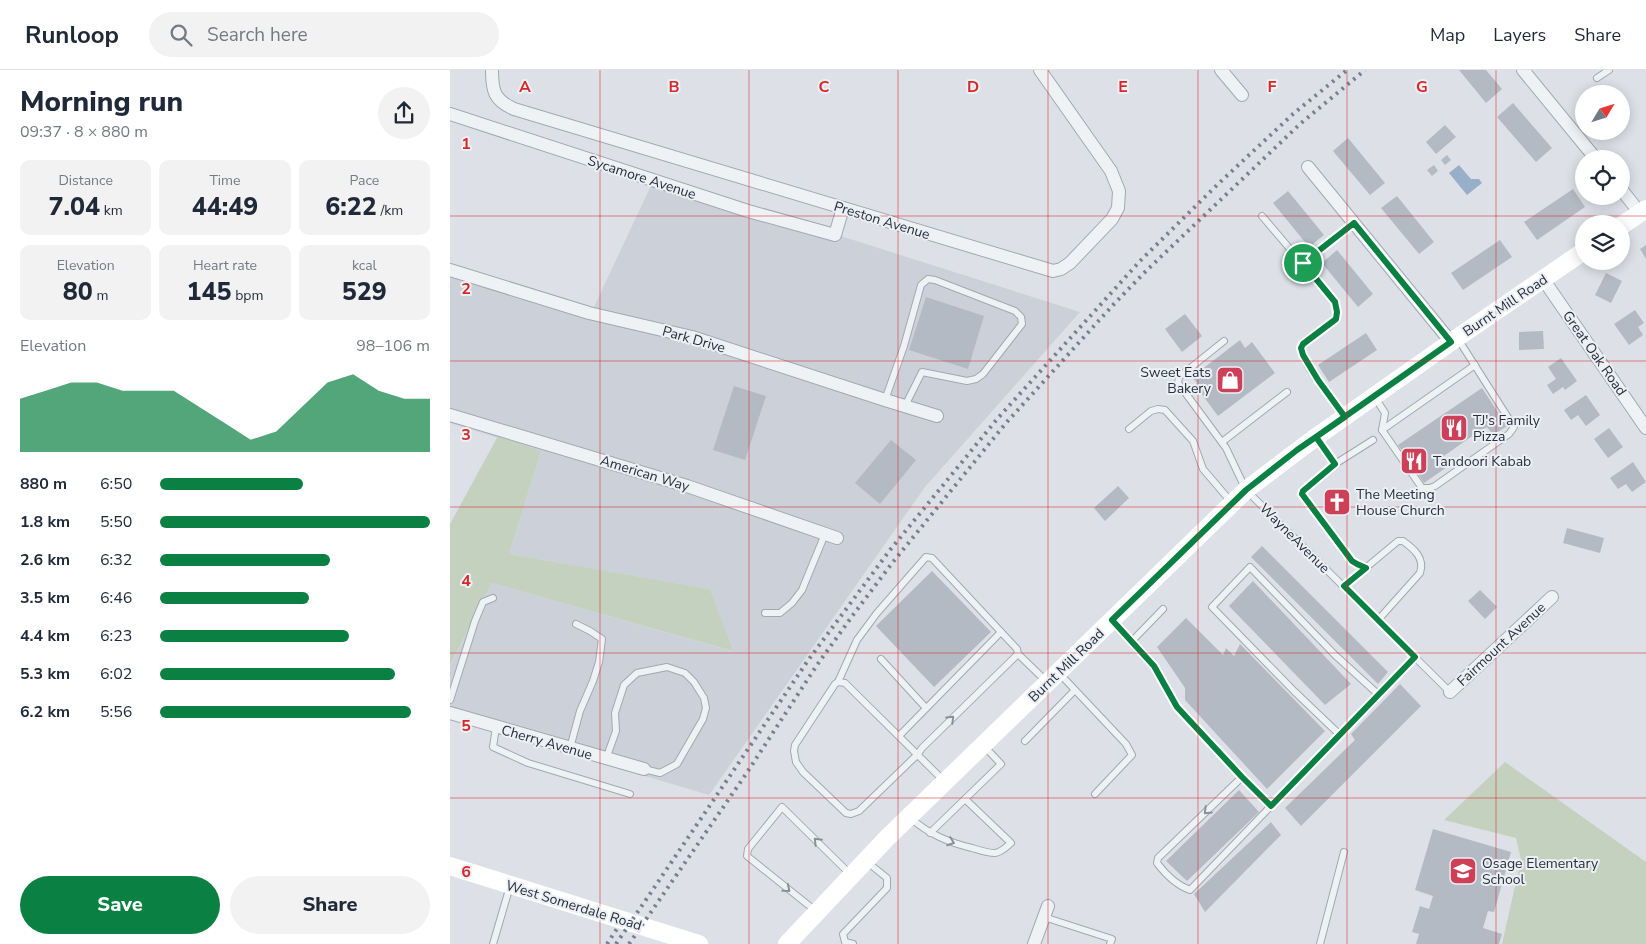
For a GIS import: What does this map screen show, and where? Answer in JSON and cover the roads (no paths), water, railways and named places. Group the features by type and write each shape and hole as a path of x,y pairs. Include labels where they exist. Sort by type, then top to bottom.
{"main road":[{"path":"1630,220 1643,211"},
{"name":"Burnt Mill Road","path":"787,944 909,817 1246,490 1316,437 1575,257"},
{"name":"West Somerdale Road","path":"450,866 699,944"}],"street":[{"name":"Preston Avenue","path":"492,70 492,82 496,96 503,104 514,109 1053,271 1061,269 1084,250 1112,219 1118,208 1119,191 1112,171 1040,70"},
{"path":"1221,70 1242,95"},
{"path":"1523,70 1589,150"},
{"name":"Sycamore Avenue","path":"450,114 748,211 835,235 843,208"},
{"path":"1308,167 1454,340"},
{"path":"1630,198 1643,211"},
{"name":"Park Drive","path":"450,270 589,313 692,336 937,416"},
{"name":"Great Oak Road","path":"1543,279 1646,428"},
{"name":"American Way","path":"450,415 687,486 838,538"},
{"name":"Fairmount Avenue","path":"1450,692 1552,597"},
{"name":"Cherry Avenue","path":"450,713 644,769"},
{"path":"1034,944 1046,912"}],"lane":[{"path":"1597,78 1608,70"},
{"path":"1262,216 1335,302 1336,319 1303,344 1301,348 1303,355 1318,380 1345,417"},
{"path":"1303,263 1354,223"},
{"path":"885,400 904,346 921,285 928,279 935,280 1014,311 1021,317 1022,324 983,374 976,379 967,381 922,372 905,406"},
{"path":"1374,396 1385,413 1382,430 1422,488 1435,486 1509,434 1514,427 1475,365 1454,340"},
{"path":"1224,341 1179,377 1178,380 1179,386 1226,448 1246,490"},
{"path":"1382,430 1475,365"},
{"path":"1222,442 1287,392"},
{"path":"1129,429 1152,411 1158,409 1165,410 1193,441 1203,469 1233,503"},
{"path":"1316,437 1335,464"},
{"path":"1366,568 1352,561 1302,494 1303,491 1335,464 1373,440"},
{"name":"WayneAvenue","path":"1246,490 1450,692"},
{"path":"765,612 780,613 792,603 802,590 825,534"},
{"path":"1344,586 1398,541 1403,541 1410,545 1422,559 1423,566 1420,573 1378,620"},
{"path":"1018,654 918,754 859,810 851,814 846,813 803,772 796,762 795,746 838,682 857,640 876,613 926,557 932,558 1017,648 1018,654 1074,690 1126,744 1132,755 1095,794"},
{"path":"1340,735 1212,607 1250,567 1335,655 1378,695"},
{"path":"450,700 480,608 483,602 493,598"},
{"path":"1132,641 1163,609"},
{"path":"1112,620 1154,666 1177,707 1271,806"},
{"path":"570,749 580,711 599,662 602,639 576,624"},
{"path":"899,736 1001,632"},
{"path":"1242,777 1158,858 1157,863 1163,871 1180,887 1190,890 1415,657"},
{"path":"881,659 926,708"},
{"path":"606,759 616,731 615,713 624,685 637,673 667,667 685,673 694,682 704,698 706,708 703,720 676,764 660,773 644,769"},
{"path":"838,682 845,683 945,782"},
{"path":"1025,741 1074,690"},
{"path":"496,727 494,747 528,763 630,794"},
{"path":"930,833 1001,764 983,745"},
{"path":"909,817 930,833 960,845 996,853 1002,851 1011,843 965,799"},
{"path":"817,913 747,856 748,849 782,807 852,876"},
{"path":"1320,944 1344,852"},
{"path":"853,944 846,942 843,934 887,888 888,878 866,861"},
{"path":"493,944 510,885"},
{"path":"1046,912 1112,939 1110,944"}],"water":[{"path":"1459,165 1471,179 1479,179 1482,183 1467,195 1449,173"}],"railway":[{"path":"616,944 809,659 890,550 998,418 1140,261 1293,114 1347,70"},
{"path":"629,944 746,774 817,665 853,615 893,562 1006,423 1146,271 1300,124 1365,70"},
{"path":"607,944 624,918"}],"place":[{"name":"Sweet Eats Bakery","path":"1230,380"},
{"name":"TJ's Family Pizza","path":"1454,428"},
{"name":"Tandoori Kabab","path":"1414,461"},
{"name":"The Meeting House Church","path":"1337,502"},
{"name":"Osage Elementary School","path":"1463,871"}]}
